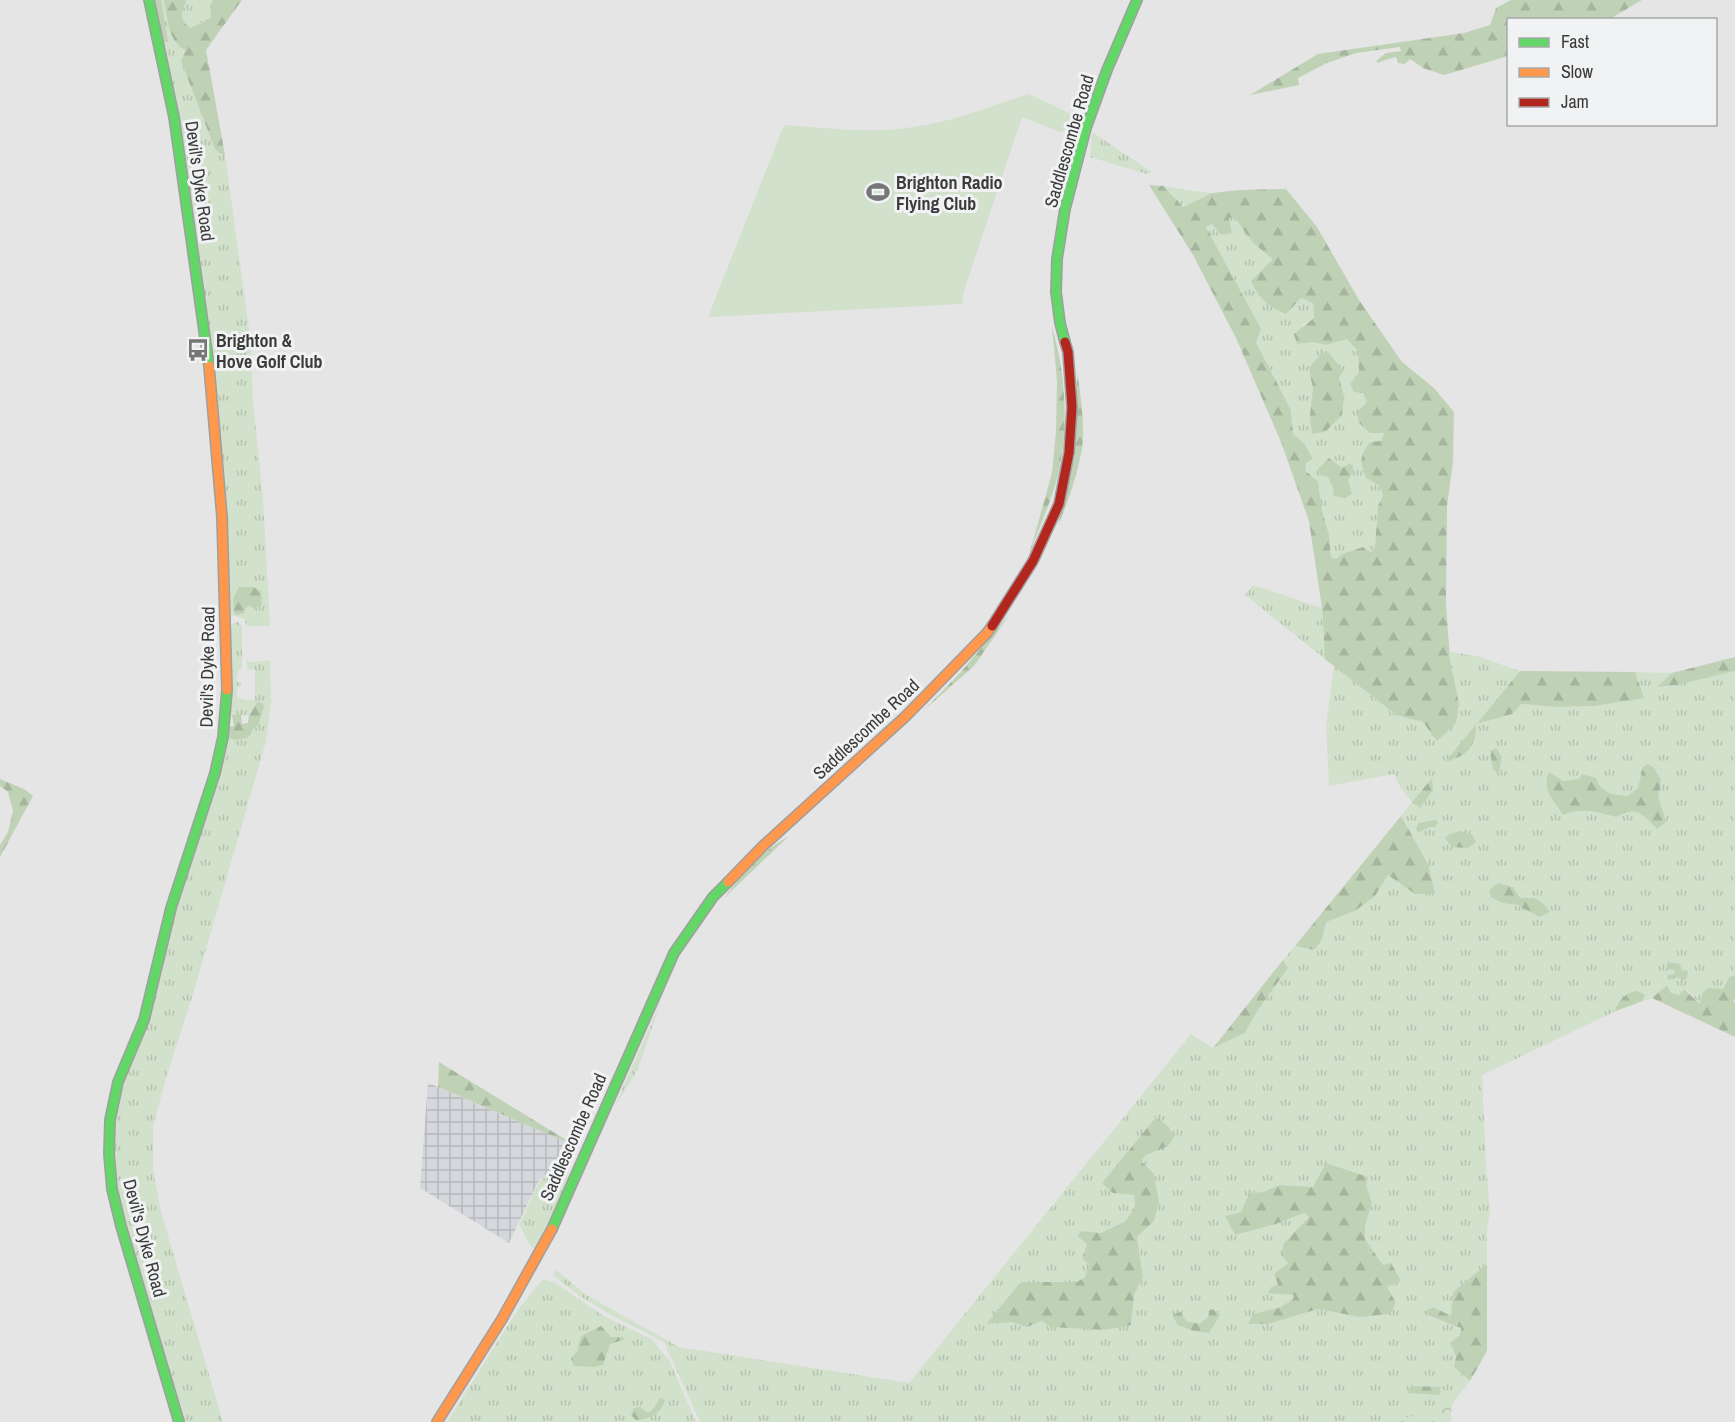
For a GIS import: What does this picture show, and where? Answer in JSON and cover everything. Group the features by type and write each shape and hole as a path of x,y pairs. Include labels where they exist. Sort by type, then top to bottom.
{"street":[{"name":"Devil's Dyke Road","path":"149,0 174,117 208,351 222,517 226,616 227,697 223,737 215,772 171,908 144,1020 118,1083 110,1120 110,1154 121,1226 179,1422"},
{"name":"Saddlescombe Road","path":"437,1422 502,1319 547,1239 674,953 712,897 763,846 906,716 987,633 1033,561 1059,504 1069,453 1072,407 1068,352 1060,323 1056,292 1057,259 1065,209 1086,128 1107,70 1137,0"}],"shaded area":[{"path":"428,1083 576,1146 570,1161 559,1164 538,1182 509,1243 420,1188"}],"green space":[{"path":"153,0 213,0 210,6 211,17 190,28 181,61 215,149 225,155 251,343 253,402 263,498 270,626 247,626 244,619 232,615 230,611 213,363"},
{"path":"153,0 161,0 168,41 163,43"},
{"path":"164,0 186,0 182,18 190,28 211,17 210,6 213,0 242,0 206,50 225,155 215,149 181,61 185,50 179,46 169,28"},
{"path":"1511,0 1642,0 1612,18 1507,18 1507,56 1444,75 1423,68 1410,59 1405,64 1398,63 1396,57 1378,63 1376,61 1386,53 1401,51 1400,47 1356,53 1327,63 1298,78 1299,85 1250,95 1318,54 1464,33 1490,25 1496,8"},
{"name":"Brighton Radio Flying Club","path":"1029,94 1073,115 1068,129 1060,132 1022,117 963,294 962,304 708,317 784,125 849,130 897,129 928,125"},
{"path":"1092,132 1152,172 1147,174 1090,157"},
{"path":"1149,185 1163,186 1183,207 1212,193 1286,189 1317,227 1359,300 1402,362 1434,388 1454,412 1453,462 1447,506 1446,603 1450,660 1459,704 1456,723 1437,741 1423,722 1396,715 1325,659 1322,608 1309,521 1281,442 1236,338 1193,255","holes":["1229,218 1235,218 1253,243 1273,259 1251,281 1261,298 1286,314 1301,298 1313,303 1314,318 1294,334 1297,344 1313,342 1326,345 1347,339 1358,351 1359,372 1350,384 1354,392 1363,393 1367,402 1358,411 1358,422 1370,433 1384,433 1381,441 1370,442 1362,459 1366,478 1380,486 1383,496 1378,506 1375,547 1371,552 1363,547 1342,554 1336,559 1331,557 1318,482 1306,471 1306,463 1313,459 1304,443 1293,434 1291,410 1256,342 1261,329 1206,227 1212,224 1221,235 1232,233"]},
{"path":"1163,186 1193,191 1212,193 1182,207"},
{"path":"1228,218 1235,218 1253,243 1274,259 1301,298 1313,303 1314,318 1303,325 1297,343 1313,342 1326,345 1347,339 1358,351 1363,393 1368,402 1358,411 1384,433 1366,478 1380,486 1383,496 1378,506 1375,547 1370,552 1336,559 1331,557 1324,515 1307,469 1306,463 1313,459 1304,443 1293,434 1291,410 1256,341 1206,226 1212,223 1232,232"},
{"path":"1052,327 1063,382 1064,439 1058,475 1049,505 1029,555 1052,473 1057,381"},
{"path":"1328,352 1343,372 1339,377 1344,396 1342,415 1325,432 1312,434 1310,415 1313,389 1309,368 1321,354"},
{"path":"1077,373 1082,411 1082,449 1066,507 1058,525 1075,456"},
{"path":"1329,458 1342,468 1349,464 1353,465 1353,471 1348,480 1352,494 1345,498 1334,496 1328,477 1321,475 1317,470"},
{"path":"1253,585 1322,608 1325,659 1245,595"},
{"path":"239,587 253,587 261,591 262,605 254,609 250,605 244,613 238,615 234,613 233,598"},
{"path":"1010,614 974,666 922,712 960,673"},
{"path":"235,622 242,627 242,668 238,670 237,682 241,683 241,687 237,687 237,697 255,700 255,670 247,669 247,659 250,662 270,661 271,702 266,741 153,1126 153,1170 161,1212 223,1422 183,1422 119,1200 114,1148 115,1122 124,1081 154,1000 177,899 207,818 219,776 225,734 253,731 264,706 257,702 248,715 229,715 231,625"},
{"path":"1450,652 1477,656 1520,671 1477,723 1521,704 1554,707 1595,706 1643,698 1635,672 1672,673 1658,687 1677,685 1735,671 1735,975 1729,977 1723,989 1700,1004 1684,989 1679,995 1671,993 1667,986 1652,998 1616,1011 1482,1075 1490,1212 1487,1229 1487,1264 1453,1292 1451,1316 1429,1317 1461,1328 1460,1335 1450,1343 1456,1356 1454,1367 1470,1381 1452,1404 1450,1422 700,1422 664,1342 578,1295 553,1275 556,1270 588,1296 679,1347 909,1383 1191,1034 1213,1048 1245,1033 1258,1010 1288,968 1283,960 1295,946 1314,950 1322,940 1326,922 1354,911 1375,896 1388,875 1415,894 1428,864 1401,816 1412,802 1400,787 1394,774 1329,786 1326,725 1334,666 1396,715 1423,722 1450,660","holes":["1431,779 1420,808 1412,802","1530,896 1539,917 1517,905 1502,903","1156,1117 1169,1127 1155,1150 1141,1161 1144,1230 1137,1237 1143,1277 1134,1295 1131,1325 1052,1327 1042,1321 1027,1327 1013,1322 987,1324 1021,1282 1077,1282 1086,1277 1089,1265 1082,1258 1087,1244 1077,1236 1081,1231 1101,1233 1127,1221 1135,1206 1134,1195 1113,1193 1102,1183","1279,1185 1313,1187 1366,1185 1372,1203 1365,1226 1365,1239 1383,1265 1401,1281 1387,1287 1359,1317 1318,1309 1268,1324 1253,1314 1281,1307 1293,1299 1294,1295 1269,1293 1278,1285 1274,1274 1288,1263 1284,1243 1309,1217 1304,1213 1273,1225 1235,1235 1226,1216 1241,1212 1249,1193 1263,1192"]},
{"path":"1735,657 1735,671 1677,685 1657,687 1672,673"},
{"path":"1520,671 1635,672 1644,698 1595,706 1554,707 1521,704 1512,714 1477,724"},
{"path":"257,702 264,706 258,726 248,738 235,740 227,737 226,727 234,726 232,715 241,714 242,724 248,723 249,715"},
{"path":"1476,725 1475,738 1469,749 1460,756 1446,761"},
{"path":"1496,748 1502,757 1499,772 1493,770 1490,751"},
{"path":"1648,764 1654,768 1661,780 1658,796 1666,822 1657,829 1643,815 1634,812 1623,813 1616,817 1583,811 1563,815 1548,790 1549,772 1563,781 1579,779 1582,774 1596,778 1601,787 1609,793 1628,796 1638,788 1643,767"},
{"path":"1432,778 1433,790 1420,808 1412,802"},
{"path":"0,779 24,789 33,796 0,857 0,845 8,832 13,811 8,792 0,786"},
{"path":"1401,816 1428,864 1435,894 1415,894 1388,875 1375,896 1355,911 1326,922 1322,940 1314,950 1295,946"},
{"path":"1436,820 1438,823 1435,827 1429,827 1418,833 1416,829 1418,823"},
{"path":"1461,831 1472,835 1476,842 1468,848 1452,847 1445,838"},
{"path":"789,836 724,898 762,856"},
{"path":"1498,883 1513,887 1520,898 1538,899 1550,912 1539,917 1517,905 1502,903 1491,897 1489,890"},
{"path":"1283,960 1288,968 1258,1010 1245,1033 1213,1048"},
{"path":"1667,962 1680,964 1682,970 1688,971 1687,978 1683,981 1678,977 1668,980 1667,975 1674,974 1675,970 1667,969"},
{"path":"1735,975 1735,999 1733,1000 1735,1003 1735,1037 1652,998 1667,985 1671,993 1679,995 1684,989 1700,1004 1703,992 1708,988 1723,989 1729,977"},
{"path":"1637,991 1645,995 1642,1001 1616,1011 1615,1009 1624,997"},
{"path":"662,998 638,1069 614,1108"},
{"path":"439,1062 576,1146 438,1087"},
{"path":"1156,1117 1169,1127 1174,1137 1168,1146 1146,1155 1141,1161 1154,1174 1159,1202 1154,1221 1137,1237 1143,1277 1134,1295 1131,1325 1105,1330 1051,1327 1042,1321 1027,1327 1012,1322 986,1324 1021,1282 1077,1282 1085,1277 1089,1265 1082,1258 1087,1244 1077,1236 1081,1231 1101,1233 1126,1221 1135,1206 1134,1195 1113,1193 1102,1183"},
{"path":"1326,1163 1368,1177 1366,1185 1372,1203 1365,1226 1365,1239 1383,1265 1391,1263 1401,1281 1387,1287 1396,1303 1390,1314 1359,1317 1318,1309 1268,1324 1248,1324 1253,1314 1281,1307 1293,1299 1294,1295 1268,1293 1271,1287 1278,1285 1274,1274 1288,1263 1281,1255 1284,1243 1309,1217 1304,1213 1273,1225 1235,1235 1225,1216 1241,1212 1249,1193 1263,1192 1279,1185 1313,1187"},
{"path":"557,1166 568,1172 570,1177 534,1249 519,1226 539,1182"},
{"path":"1487,1264 1487,1351 1470,1381 1454,1367 1456,1356 1450,1343 1460,1335 1461,1328 1429,1316 1426,1311 1433,1307 1451,1316 1453,1292"},
{"path":"543,1279 554,1282 602,1315 654,1341 669,1360 696,1422 447,1422 517,1311"},
{"path":"1210,1309 1217,1311 1220,1315 1209,1333 1194,1331 1178,1325 1172,1315 1181,1312 1186,1321 1200,1324 1208,1317"},
{"path":"601,1326 611,1337 626,1339 610,1344 603,1365 574,1366 571,1358 577,1352 581,1336"},
{"path":"1411,1386 1441,1387 1440,1395 1408,1393"},
{"path":"660,1398 665,1400 661,1409 654,1415 636,1420 631,1415 634,1408 640,1407 648,1413"},
{"path":"1452,1404 1450,1422 1377,1422 1405,1418"}],"traffic: fast":[{"path":"149,0 174,117 209,366"},
{"path":"1065,342 1056,292 1057,259 1065,209 1086,128 1107,70 1137,0"},
{"path":"179,1422 112,1189 109,1154 110,1120 118,1082 144,1020 171,908 215,773 223,737 227,690"},
{"path":"552,1229 674,953 713,897 728,882"}],"traffic: slow":[{"path":"209,366 222,517 227,690"},
{"path":"728,882 763,846 906,716 992,626"},
{"path":"437,1422 502,1319 552,1229"}],"traffic: jam":[{"path":"992,626 1033,561 1059,504 1069,453 1072,407 1068,352 1065,342"}],"place":[{"name":"Brighton Radio Flying Club","path":"878,192"},
{"name":"Brighton & Hove Golf Club","path":"198,350"}]}
